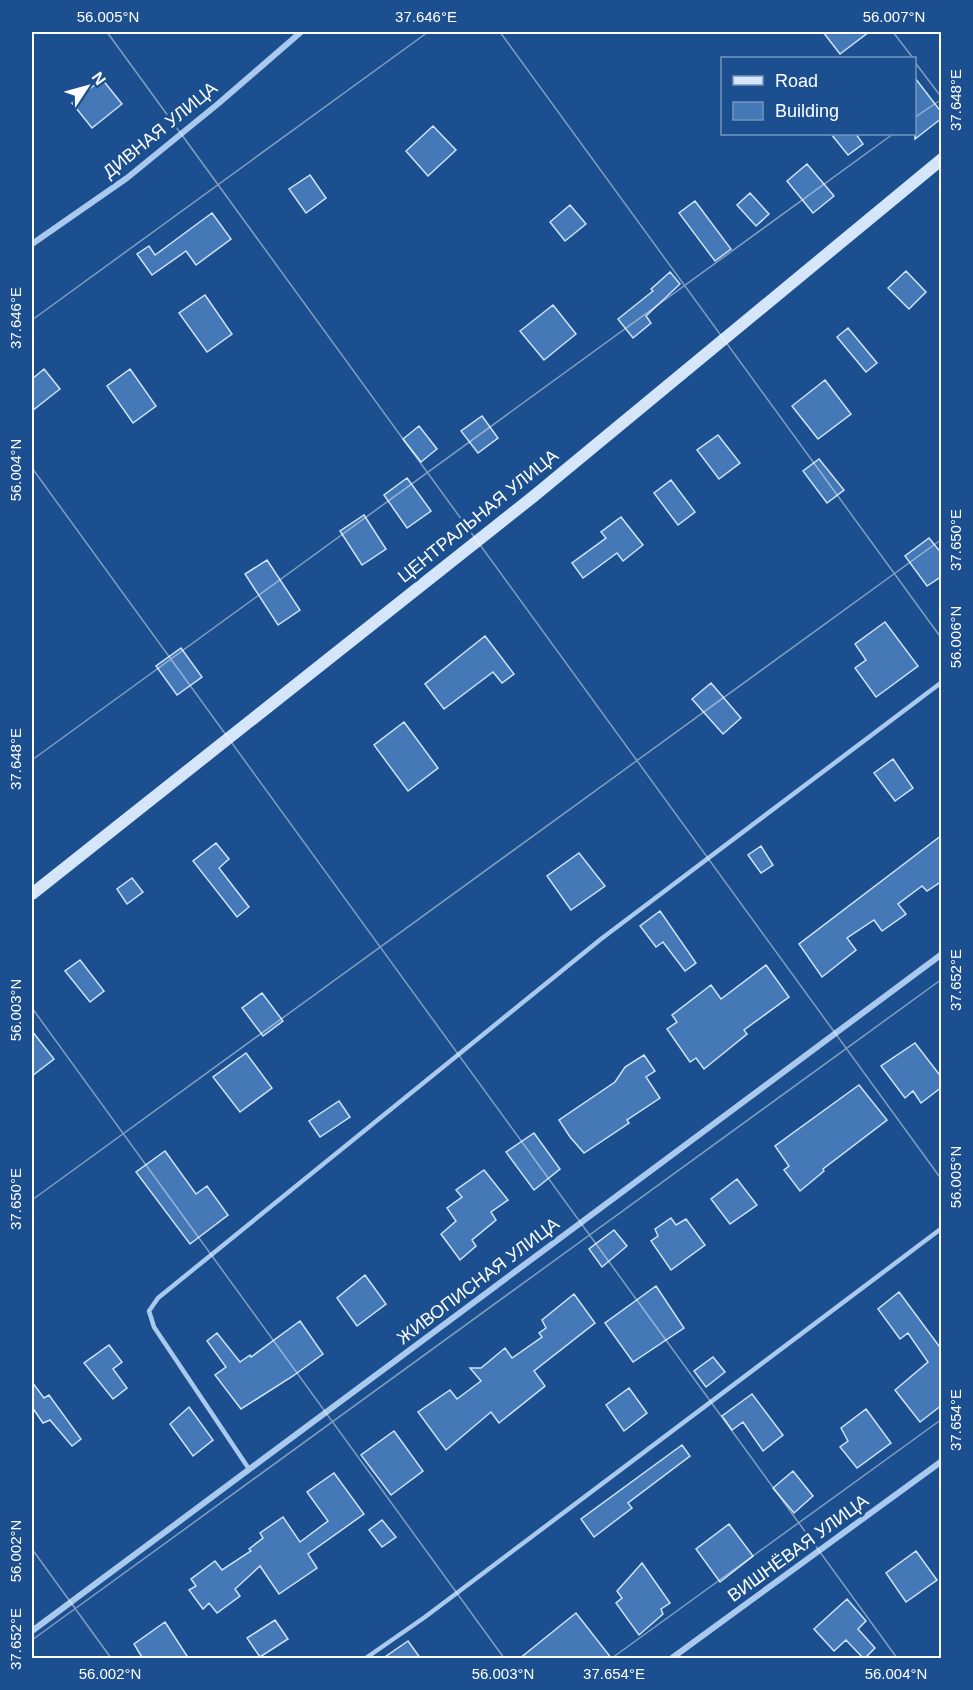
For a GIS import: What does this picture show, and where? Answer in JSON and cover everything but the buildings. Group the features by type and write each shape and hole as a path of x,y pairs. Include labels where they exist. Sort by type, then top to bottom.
{"street":[{"name":"ДИВНАЯ УЛИЦА","path":"32,244 127,178 301,32"},
{"name":"ЦЕНТРАЛЬНАЯ УЛИЦА","path":"32,894 534,496 942,159"},
{"name":"ЖИВОПИСНАЯ УЛИЦА","path":"32,1631 942,954"},
{"name":"ВИШНЁВАЯ УЛИЦА","path":"672,1659 942,1461"}],"lane":[{"path":"249,1469 154,1327 149,1311 158,1298 601,939 942,682"},
{"path":"366,1659 426,1617 942,1228"}]}
